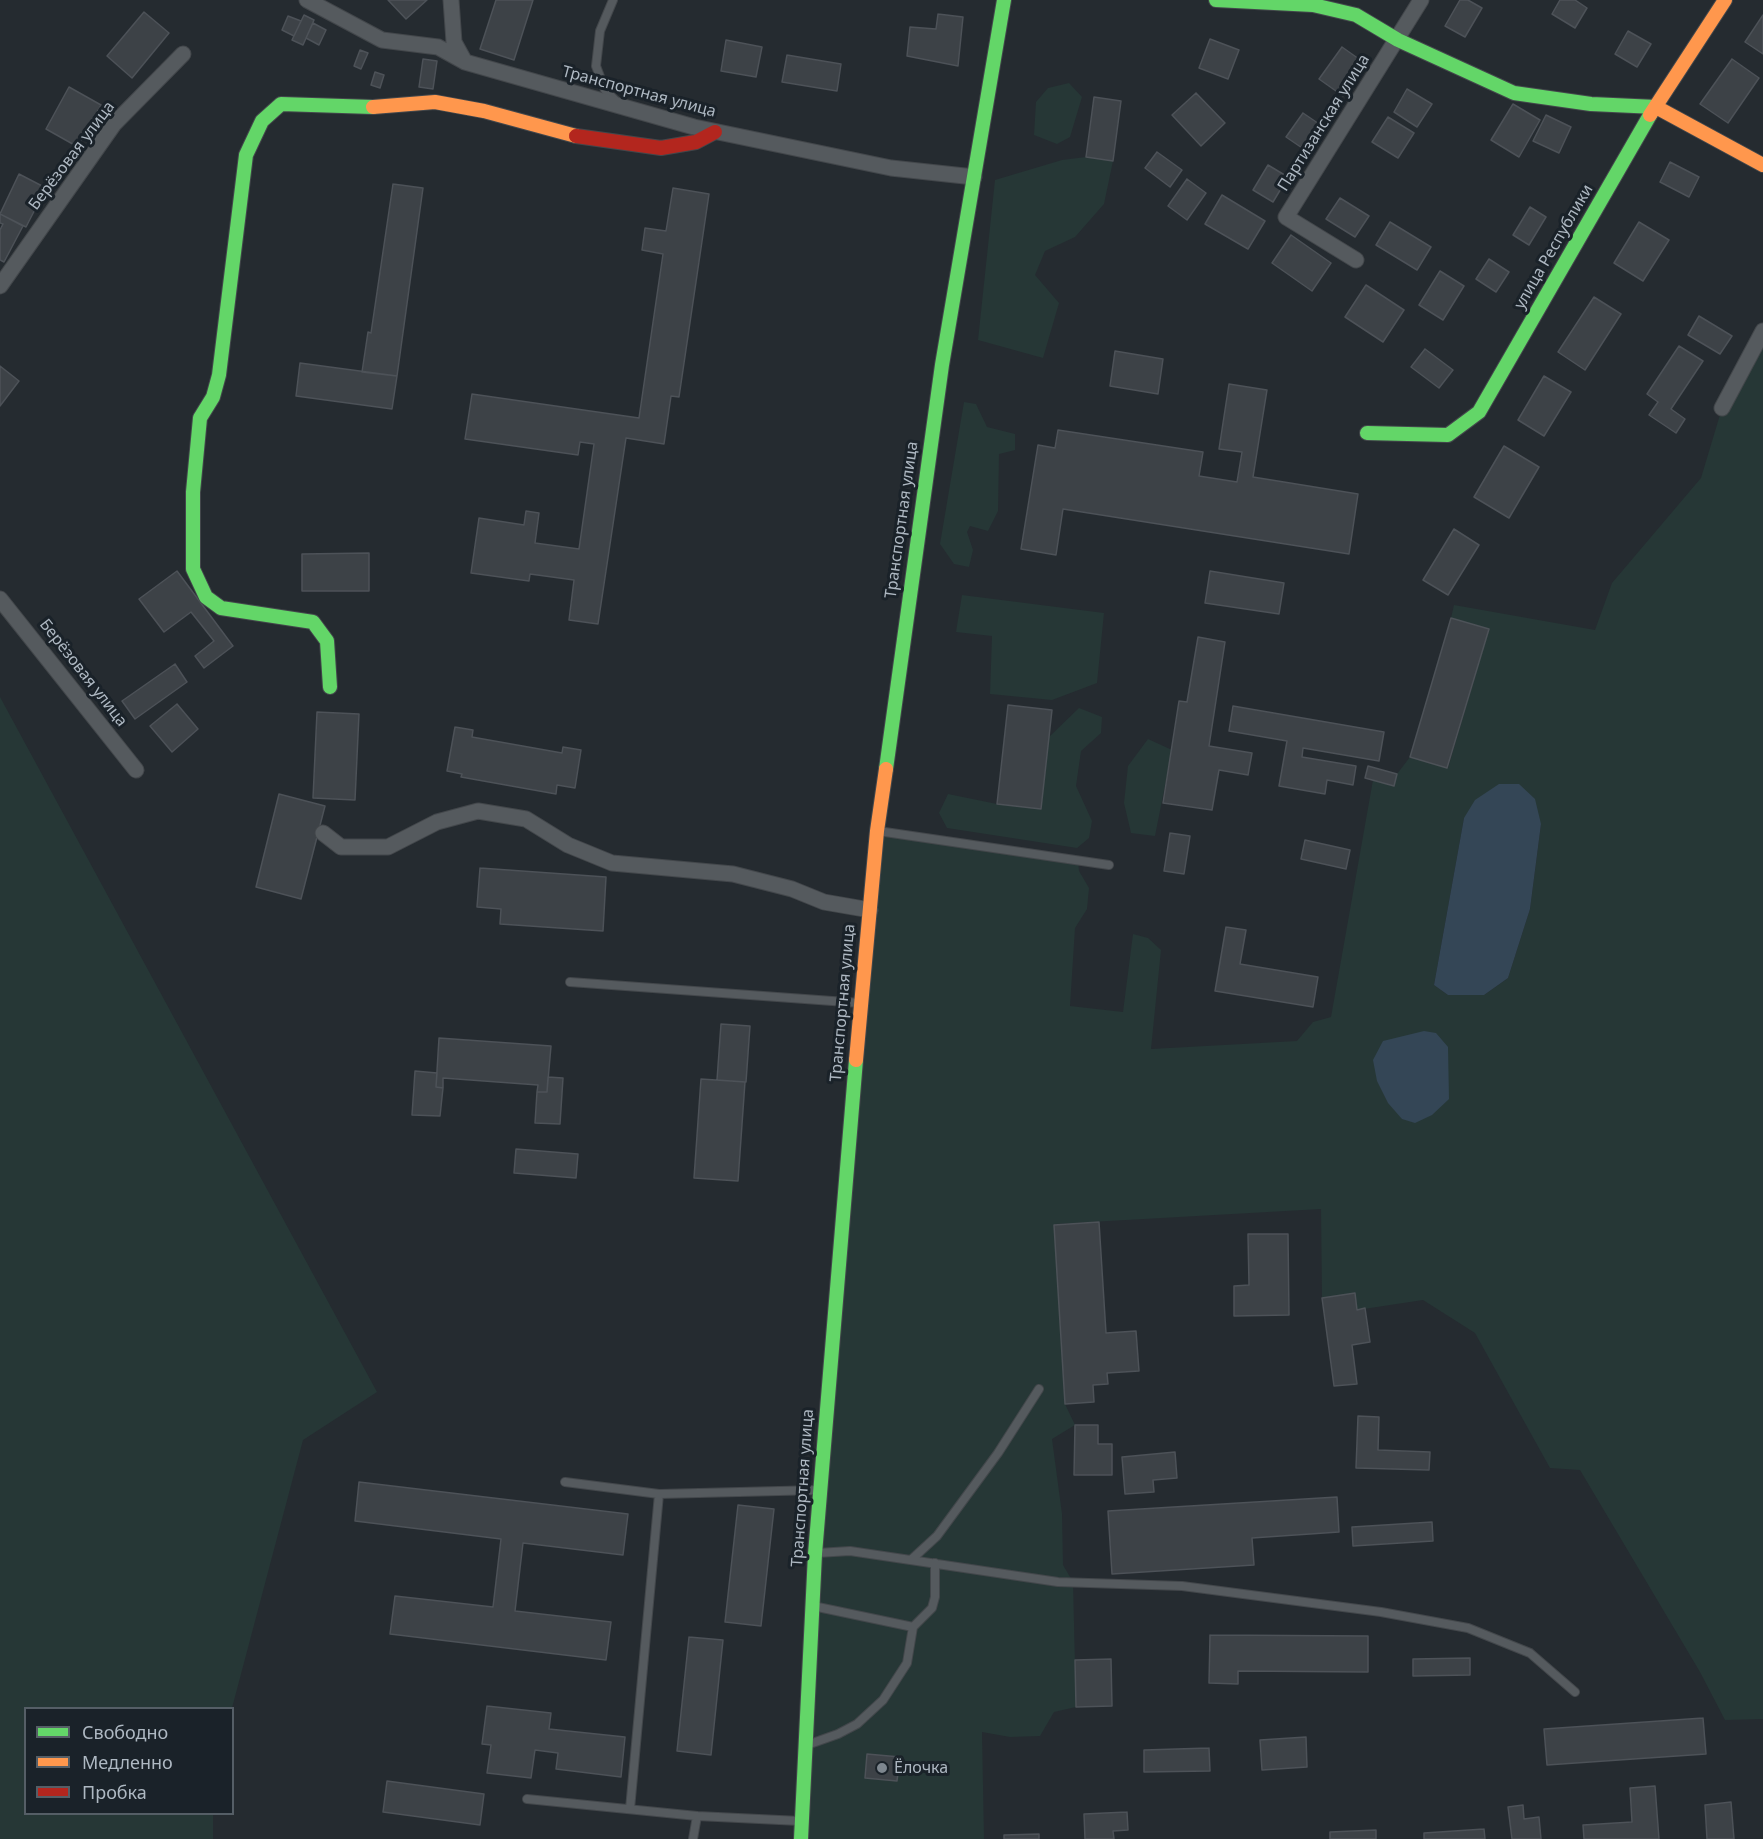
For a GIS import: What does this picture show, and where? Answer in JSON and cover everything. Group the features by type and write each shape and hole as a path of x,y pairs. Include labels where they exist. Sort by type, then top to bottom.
{"main road":[{"name":"Транспортная улица","path":"801,1839 815,1554 877,831 942,365 1004,0"},
{"path":"1216,0 1313,5 1356,15 1398,40 1514,93 1591,104 1655,106 1763,165"},
{"name":"улица Республики","path":"1367,433 1448,435 1479,412 1655,106 1725,0"},
{"path":"330,687 327,641 314,622 221,608 206,597 193,569 193,492 200,418 213,397 219,375 246,155 262,121 281,104 369,108 435,102 484,111 585,139 661,148 696,142 715,132"}],"street":[{"name":"Транспортная улица","path":"307,0 382,40 438,48 465,62 715,132 891,168 974,177"},
{"path":"451,0 454,42 465,62"},
{"name":"Партизанская улица","path":"1356,260 1286,217 1421,0"},
{"name":"Берёзовая улица","path":"0,286 114,124 183,54"},
{"path":"1722,408 1763,331"},
{"name":"Берёзовая улица","path":"0,599 136,770"},
{"path":"322,833 340,847 388,847 437,822 478,811 526,819 568,845 612,863 733,874 792,889 824,902 870,910"}],"lane":[{"path":"613,0 600,31 596,66 605,90 622,107"},
{"path":"877,831 1109,865"},
{"path":"570,982 861,1003"},
{"path":"912,1559 937,1536 998,1453 1039,1389"},
{"path":"565,1482 659,1494 820,1490"},
{"path":"630,1809 659,1494"},
{"path":"815,1554 850,1551 1058,1582 1182,1586 1308,1600 1468,1628 1530,1653 1575,1692"},
{"path":"806,1745 838,1734 857,1724 883,1701 907,1663 913,1627 932,1608 935,1597 935,1563"},
{"path":"813,1606 913,1627"},
{"path":"527,1799 697,1816 802,1821"},
{"path":"693,1839 697,1816"}],"shaded area":[{"path":"1069,83 1082,97 1070,137 1057,144 1034,135 1036,102 1048,88"},
{"path":"1086,157 1113,161 1104,204 1075,237 1045,251 1035,275 1059,303 1043,358 978,340 995,180 1062,160"},
{"path":"1763,331 1763,1719 1725,1720 1700,1672 1580,1470 1550,1468 1475,1333 1423,1300 1357,1310 1355,1294 1322,1298 1321,1209 1055,1224 1065,1404 1075,1425 1052,1439 1062,1514 1063,1565 1073,1582 1076,1707 1054,1712 1040,1736 1010,1737 982,1732 984,1839 801,1839 877,831 1078,860 1079,871 1089,888 1087,909 1075,928 1070,1006 1123,1012 1133,934 1148,938 1161,950 1151,1049 1297,1041 1313,1022 1331,1017 1373,780 1394,786 1397,774 1410,757 1448,768 1489,629 1451,618 1454,605 1595,630 1612,583 1701,478 1722,408","holes":["1464,818 1541,824 1530,909 1508,978 1484,995 1448,995 1434,985","867,1754 900,1757 897,1781 865,1778"]},
{"path":"964,402 976,404 987,427 1015,434 1015,450 999,454 998,511 988,531 970,526 967,532 973,550 969,567 954,564 940,544"},
{"path":"962,595 1104,613 1097,683 1052,700 990,694 992,636 956,632"},
{"path":"0,697 377,1392 303,1440 232,1707 24,1707 24,1815 213,1815 213,1839 0,1839"},
{"path":"1079,708 1102,717 1101,733 1081,751 1076,786 1092,821 1089,838 1077,848 947,828 939,813 948,794 997,804 1041,809 1049,737"},
{"path":"1148,739 1172,750 1155,836 1131,833 1124,803 1128,766"}],"water":[{"path":"1499,784 1519,784 1535,799 1541,824 1530,909 1508,978 1484,995 1448,995 1434,985 1464,818 1475,800"},
{"path":"1424,1031 1436,1033 1448,1047 1449,1099 1432,1115 1415,1123 1402,1119 1388,1103 1377,1081 1373,1060 1383,1041"}],"building":[{"path":"388,0 427,0 406,19"},
{"path":"496,0 533,0 514,60 480,49"},
{"path":"1460,0 1468,0 1482,8 1465,37 1445,26"},
{"path":"1560,0 1575,0 1587,8 1575,28 1552,14"},
{"path":"144,12 169,33 132,78 107,56"},
{"path":"938,14 963,17 958,66 907,56 910,27 936,29"},
{"path":"304,15 314,20 303,45 292,40"},
{"path":"1763,15 1763,54 1745,42"},
{"path":"288,16 301,21 294,36 282,30"},
{"path":"313,23 326,30 319,45 306,38"},
{"path":"1628,31 1651,44 1637,67 1615,54"},
{"path":"1210,39 1239,50 1228,79 1199,68"},
{"path":"726,40 762,47 756,77 721,71"},
{"path":"1342,47 1366,64 1343,96 1319,79"},
{"path":"360,50 368,53 361,69 354,66"},
{"path":"787,55 841,64 837,91 782,82"},
{"path":"423,59 437,61 433,89 419,87"},
{"path":"1732,59 1759,78 1728,123 1700,104"},
{"path":"375,72 384,75 380,88 371,85"},
{"path":"69,87 101,105 78,147 46,129"},
{"path":"1407,89 1432,104 1417,127 1394,112"},
{"path":"1196,93 1225,123 1201,146 1172,115"},
{"path":"1094,97 1121,101 1113,161 1086,157"},
{"path":"1513,104 1540,120 1519,157 1491,140"},
{"path":"1303,113 1325,128 1308,152 1286,137"},
{"path":"1546,115 1571,127 1559,153 1533,141"},
{"path":"1388,117 1414,133 1398,158 1372,142"},
{"path":"1157,152 1182,170 1170,187 1145,168"},
{"path":"1670,162 1699,177 1689,197 1660,182"},
{"path":"1268,165 1288,177 1273,202 1253,190"},
{"path":"19,174 46,188 26,227 0,214"},
{"path":"1187,179 1206,193 1187,220 1168,206"},
{"path":"393,184 423,188 397,376 362,372 368,332 371,333"},
{"path":"673,188 709,194 679,397 671,396 664,444 626,438 598,624 569,620 574,580 530,574 529,581 471,573 479,518 524,525 526,511 539,513 535,543 579,549 594,444 580,442 578,455 465,439 472,394 639,418 663,254 642,250 645,228 666,231"},
{"path":"1222,195 1265,221 1248,249 1205,224"},
{"path":"1340,198 1369,216 1355,237 1326,219"},
{"path":"1530,207 1546,217 1529,245 1513,235"},
{"path":"0,214 23,226 4,262 0,260 0,230 3,224 0,223"},
{"path":"1390,222 1431,247 1417,270 1376,245"},
{"path":"1639,222 1669,240 1643,281 1614,263"},
{"path":"1291,235 1331,263 1312,291 1272,263"},
{"path":"1489,259 1509,272 1496,292 1476,279"},
{"path":"1440,271 1464,286 1443,320 1419,305"},
{"path":"1366,285 1404,310 1383,342 1345,317"},
{"path":"1594,297 1621,314 1585,370 1558,352"},
{"path":"1699,316 1732,336 1720,354 1688,335"},
{"path":"1679,346 1703,361 1671,409 1685,419 1676,433 1649,415 1658,402 1647,394"},
{"path":"1425,349 1453,370 1439,388 1411,367"},
{"path":"1115,351 1163,359 1158,394 1110,386"},
{"path":"300,363 397,376 392,409 296,396"},
{"path":"0,366 19,381 0,406"},
{"path":"1544,376 1571,392 1544,436 1518,420"},
{"path":"1229,384 1267,390 1253,477 1358,494 1349,554 1063,509 1056,555 1021,549 1038,445 1055,448 1058,430 1203,452 1199,476 1237,482 1242,452 1219,449"},
{"path":"1504,446 1539,467 1509,518 1474,497"},
{"path":"1454,529 1479,545 1448,595 1423,580"},
{"path":"369,553 369,591 302,591 302,554"},
{"path":"177,571 233,646 204,668 195,656 214,641 191,612 164,632 139,599"},
{"path":"1210,571 1284,583 1279,614 1205,603"},
{"path":"1451,618 1489,629 1447,768 1410,757"},
{"path":"1198,637 1225,642 1209,746 1252,753 1248,775 1219,770 1212,810 1163,803 1179,701 1187,702"},
{"path":"175,664 187,682 135,719 122,701"},
{"path":"177,704 198,729 172,752 150,726"},
{"path":"1008,705 1052,710 1041,809 997,804"},
{"path":"1233,706 1384,732 1379,761 1303,748 1302,757 1356,766 1353,785 1327,780 1325,794 1279,786 1287,741 1229,731"},
{"path":"317,712 359,714 355,800 313,798"},
{"path":"455,727 473,730 472,737 562,753 563,747 581,750 575,788 557,785 556,794 461,777 462,774 447,771"},
{"path":"1368,766 1397,774 1394,786 1365,778"},
{"path":"279,794 325,806 301,899 256,887"},
{"path":"1170,833 1190,836 1184,874 1164,871"},
{"path":"1305,840 1350,850 1346,869 1301,859"},
{"path":"480,868 606,877 603,931 500,924 501,909 477,907"},
{"path":"1226,927 1246,930 1240,964 1318,977 1313,1007 1215,991"},
{"path":"721,1024 750,1026 746,1082 717,1080"},
{"path":"439,1038 551,1046 547,1092 537,1092 538,1085 443,1078 443,1088 436,1087"},
{"path":"415,1071 437,1073 436,1087 443,1088 440,1116 412,1115"},
{"path":"548,1077 563,1078 560,1124 535,1123 537,1092 547,1092"},
{"path":"701,1079 745,1082 738,1181 694,1178"},
{"path":"516,1149 578,1154 576,1178 514,1173"},
{"path":"1099,1222 1106,1333 1136,1331 1139,1371 1107,1373 1108,1384 1093,1385 1094,1402 1065,1404 1054,1225"},
{"path":"1248,1234 1288,1234 1289,1315 1234,1316 1234,1286 1249,1285"},
{"path":"1355,1293 1357,1310 1365,1308 1370,1342 1352,1345 1357,1384 1334,1386 1322,1298"},
{"path":"1358,1416 1379,1417 1378,1450 1430,1452 1429,1470 1356,1468"},
{"path":"1075,1425 1098,1425 1098,1444 1112,1444 1112,1475 1074,1475"},
{"path":"1175,1452 1177,1478 1153,1480 1154,1492 1125,1494 1122,1457"},
{"path":"359,1482 628,1514 623,1555 523,1543 515,1611 611,1622 606,1660 390,1634 395,1596 493,1607 501,1539 355,1521"},
{"path":"1337,1497 1339,1532 1252,1538 1254,1565 1112,1574 1108,1511"},
{"path":"738,1505 774,1509 761,1626 725,1622"},
{"path":"1432,1522 1433,1541 1353,1546 1352,1527"},
{"path":"1210,1635 1368,1636 1368,1672 1238,1671 1238,1684 1209,1683"},
{"path":"689,1637 723,1640 711,1755 677,1751"},
{"path":"1470,1658 1470,1675 1413,1676 1413,1659"},
{"path":"1111,1659 1112,1706 1076,1707 1075,1660"},
{"path":"487,1706 551,1713 549,1729 625,1737 621,1777 556,1769 558,1753 535,1750 531,1778 487,1773 491,1745 482,1744"},
{"path":"1703,1718 1706,1754 1547,1765 1544,1729"},
{"path":"1306,1737 1307,1767 1262,1770 1260,1740"},
{"path":"1209,1748 1210,1771 1144,1772 1144,1750"},
{"name":"Ёлочка","path":"867,1754 900,1757 897,1781 865,1778"},
{"path":"387,1781 484,1794 480,1825 383,1812"},
{"path":"1655,1786 1659,1839 1584,1839 1583,1825 1632,1822 1630,1788"},
{"path":"1731,1802 1734,1839 1707,1839 1705,1805"},
{"path":"1523,1805 1524,1819 1539,1817 1541,1839 1512,1839 1508,1807"},
{"path":"1127,1812 1128,1830 1113,1831 1114,1839 1085,1839 1084,1814"},
{"path":"1484,1829 1485,1839 1424,1839 1424,1833"},
{"path":"1376,1830 1376,1839 1330,1839 1330,1832"},
{"path":"1039,1834 1039,1839 1004,1839 1004,1835"}],"traffic: fast":[{"path":"886,769 942,365 1004,0"},
{"path":"1216,0 1313,5 1356,15 1398,40 1514,93 1591,104 1656,107"},
{"path":"330,687 327,641 313,622 221,608 206,597 193,569 193,492 200,418 213,397 219,375 246,155 262,121 281,104 373,107"},
{"path":"1367,433 1448,435 1479,412 1650,115"},
{"path":"801,1839 815,1554 856,1060"}],"traffic: slow":[{"path":"1650,115 1725,0"},
{"path":"373,107 435,102 484,111 576,136"},
{"path":"1656,107 1763,165"},
{"path":"856,1060 877,831 886,769"}],"traffic: jam":[{"path":"576,136 661,148 696,142 715,132"}],"place":[{"name":"Ёлочка","path":"882,1768"}]}
